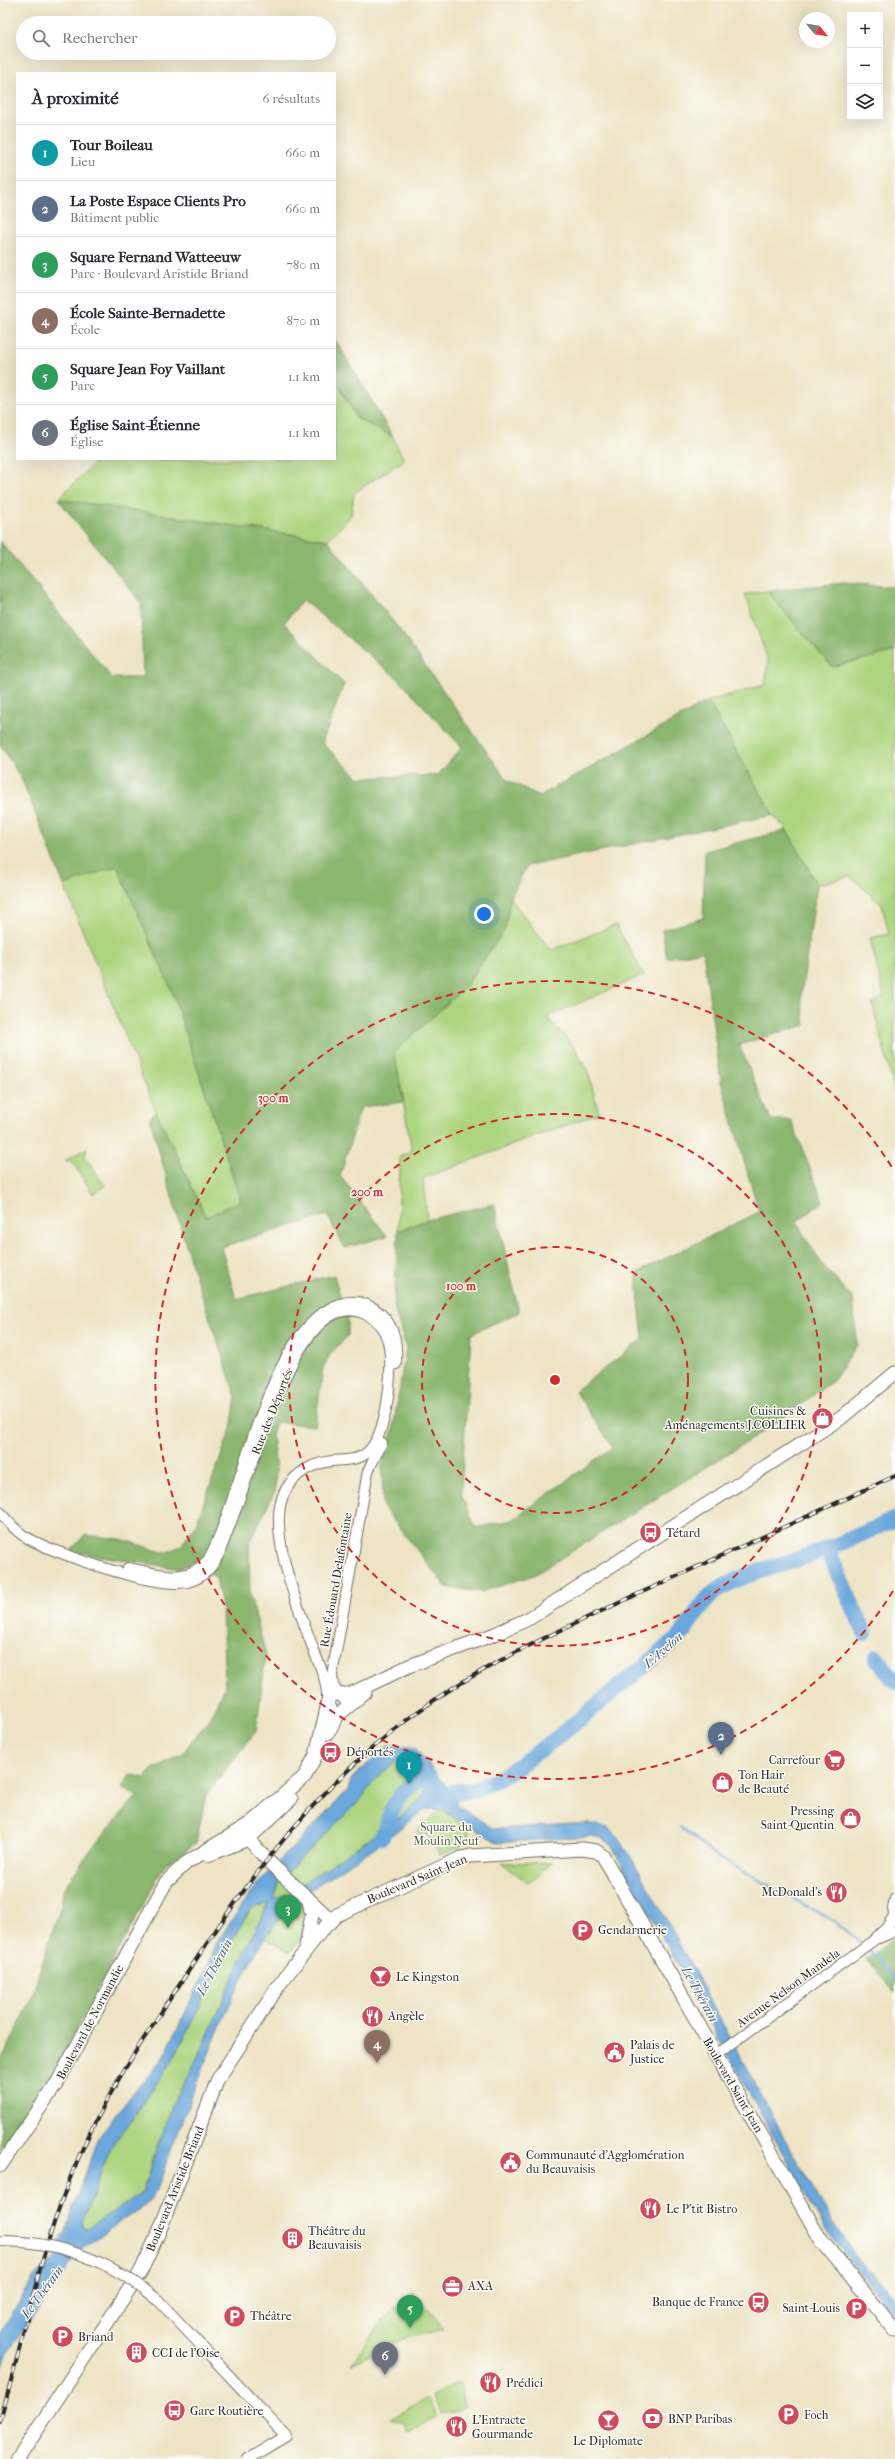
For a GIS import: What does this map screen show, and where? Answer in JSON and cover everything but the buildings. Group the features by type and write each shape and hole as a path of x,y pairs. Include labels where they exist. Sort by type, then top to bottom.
{"main road":[{"path":"334,1698 352,1693 409,1666 495,1634 530,1618 841,1418 895,1373"},
{"path":"332,1920 271,1864 244,1834 271,1819 308,1780 318,1764 331,1724 344,1711 388,1676"},
{"path":"334,1698 347,1702 344,1711"},
{"path":"334,1698 333,1713 344,1711"},
{"name":"Rue des Déportés","path":"244,1834 256,1820 308,1772 316,1755 334,1698"},
{"name":"Boulevard de Normandie","path":"0,2166 54,2088 164,1886 173,1874 193,1858 244,1834"},
{"name":"Boulevard Saint-Jean","path":"332,1920 346,1909 461,1858 570,1850 596,1851 610,1865 719,2054 821,2240 895,2330"},
{"path":"304,1953 312,1919 308,1898"},
{"name":"Boulevard Aristide Briand","path":"18,2459 141,2271 157,2236 218,2079 274,1993 304,1953 332,1920"}],"street":[{"name":"Rue des Déportés","path":"84,1560 177,1577 193,1573 202,1567 212,1550 268,1396 286,1360 305,1331 319,1316 333,1307 351,1301 364,1304 378,1312 389,1324 396,1341 395,1368 388,1427 368,1471"},
{"name":"Rue des Déportés","path":"0,1512 13,1527 25,1536 60,1553 142,1578 176,1584 192,1581 207,1572 218,1556 279,1389 295,1358 316,1329 331,1317 349,1311 370,1316 386,1333 390,1356 385,1414 377,1438 368,1451 359,1458 317,1464 297,1474 288,1484 280,1506 280,1529 291,1585 324,1680 334,1698"},
{"name":"Rue Édouard Delafontaine","path":"334,1698 332,1675 368,1471"},
{"name":"Avenue Nelson Mandela","path":"872,1942 894,1918 895,1899"},
{"name":"Avenue Nelson Mandela","path":"719,2054 872,1942 895,1931"},
{"path":"0,2241 43,2244 86,2256 122,2274 158,2300 286,2436 248,2459"}],"green space":[{"path":"336,341 393,437 357,418 336,381"},
{"path":"336,381 357,418 393,437 404,460 354,493 351,516 328,540 58,499 97,460 336,460"},
{"path":"58,499 328,540 399,629 507,780 540,796 708,701 773,815 527,866 510,898 505,929 464,988 394,1052 404,1102 361,1107 340,1176 387,1236 345,1248 327,1215 221,1247 236,1299 334,1275 348,1323 348,1336 331,1353 323,1368 315,1426 276,1422 272,1435 276,1471 275,1491 249,1543 250,1595 266,1655 256,1731 206,1795 196,1843 165,1864 51,2076 0,2149 0,2063 29,2005 61,1905 64,1888 92,1848 137,1796 122,1787 130,1774 144,1778 153,1769 183,1753 209,1719 225,1687 222,1608 216,1578 195,1561 179,1569 70,1551 85,1535 121,1539 165,1553 181,1546 196,1524 231,1429 236,1397 189,1256 150,1119 156,1111 206,1217 241,1201 172,991 117,866 64,885 22,780 0,744 0,541 112,678 143,678 141,603","holes":["303,600 397,678 462,747 438,775 359,778 322,743 344,684 284,623"]},
{"path":"843,583 895,587 895,651 832,667 767,591"},
{"path":"767,591 832,667 895,651 895,1092 872,1003 884,997 870,938 889,934 882,905 850,876 817,885 787,830 773,815 708,701 765,685 768,661 745,594"},
{"path":"787,830 817,885 801,996 805,1025 739,1045 771,1120 791,1120 823,1202 796,1222 822,1264 853,1299 857,1345 834,1380 761,1433 534,1575 481,1592 446,1587 383,1507 382,1465 393,1430 406,1348 394,1307 398,1231 427,1220 494,1204 519,1312 471,1334 461,1494 476,1528 512,1520 613,1447 575,1391 643,1339 636,1273 759,1212 721,1082 703,951 667,958 662,930 703,918 705,851"},
{"path":"117,866 172,991 241,1201 206,1217 156,1111 64,885"},
{"path":"510,898 551,950 616,925 644,975 547,1017 574,1047 588,1072 599,1113 423,1178 427,1220 398,1231 400,1156 412,1151 394,1052 464,988 505,929"},
{"path":"87,1148 85,1157 105,1186 93,1194 73,1163 65,1161"},
{"path":"397,1760 411,1763 427,1787 419,1801 395,1821 291,1892 273,1899 279,1881 360,1800 375,1780"},
{"name":"Square du Moulin Neuf","path":"439,1809 469,1826 468,1839 459,1847 440,1855 427,1835 416,1832"},
{"path":"553,1862 528,1883 502,1863"},
{"path":"302,1903 305,1909 304,1929 290,1952 265,1938 289,1907"},
{"path":"268,1904 240,1961 203,2047 157,2145 142,2193 88,2228 84,2228 82,2223 109,2151 172,2061 226,1954 225,1951 251,1909 255,1906"},
{"path":"895,1938 895,1993 867,1959"},
{"path":"412,2291 444,2329 403,2339 351,2364 383,2320"},
{"path":"457,2383 460,2383 464,2407 458,2411 440,2414 432,2396"},
{"path":"427,2399 437,2417 409,2431 404,2423 390,2419"}],"water":[{"path":"389,1745 412,1747 416,1749 457,1799 456,1805 494,1829 588,1823 608,1828 621,1840 670,1926 794,2156 830,2217 855,2255 895,2298 895,2316 825,2229 611,1845 601,1838 591,1836 498,1843 469,1825 457,1820 443,1809 425,1809 381,1843 298,1899 302,1903 289,1907 274,1924 246,1970 220,2026 174,2141 157,2190 148,2203 82,2248 5,2357 0,2371 0,2333 35,2276 56,2257 62,2236 65,2234 97,2140 116,2113 162,2060 209,1964 215,1945 257,1884 348,1790 352,1778","holes":["397,1760 411,1763 427,1787 419,1801 395,1821 291,1892 274,1899 279,1880 360,1800 375,1780","268,1904 240,1961 203,2047 172,2106 142,2193 88,2228 84,2228 82,2223 109,2151 172,2061 226,1953 225,1951 251,1909 255,1906"]}],"waterway":[{"name":"L'Avelon","path":"441,1801 455,1792 476,1790 510,1772 558,1737 676,1640 709,1597 718,1590 744,1577 834,1546 895,1519"},
{"path":"827,1549 865,1633"},
{"path":"876,1657 895,1682"},
{"name":"Le Thérain","path":"382,1837 396,1801 408,1788 426,1778"},
{"path":"680,1827 721,1859 837,1923 864,1945"},
{"path":"868,1948 895,1980"}],"railway":[{"path":"0,2421 32,2297 50,2236 81,2151 105,2103 146,2035 234,1904 264,1864 329,1789 365,1754 405,1721 448,1691 494,1664 590,1616 895,1476"}],"place":[{"name":"Cuisines & Aménagements J.COLLIER","path":"822,1418"},
{"name":"Tétard","path":"650,1533"},
{"name":"Déportés","path":"330,1752"},
{"name":"La Poste Espace Clients Pro","path":"721,1755"},
{"name":"Carrefour","path":"835,1760"},
{"name":"Ton Hair de Beauté","path":"723,1782"},
{"name":"Tour Boileau","path":"409,1784"},
{"name":"Pressing Saint-Quentin","path":"850,1818"},
{"name":"McDonald's","path":"837,1892"},
{"name":"Square Fernand Watteeuw","path":"288,1928"},
{"name":"Gendarmerie","path":"583,1930"},
{"name":"Le Kingston","path":"380,1977"},
{"name":"Angèle","path":"372,2016"},
{"name":"Palais de Justice","path":"615,2052"},
{"name":"École Sainte-Bernadette","path":"377,2063"},
{"name":"Communauté d'Agglomération du Beauvaisis","path":"511,2162"},
{"name":"Le P'tit Bistro","path":"650,2209"},
{"name":"Théâtre du Beauvaisis","path":"292,2238"},
{"name":"AXA","path":"452,2286"},
{"name":"Banque de France","path":"759,2302"},
{"name":"Saint-Louis","path":"856,2308"},
{"name":"Théâtre","path":"235,2316"},
{"name":"Square Jean Foy Vaillant","path":"410,2328"},
{"name":"Briand","path":"63,2337"},
{"name":"CCI de l'Oise","path":"136,2353"},
{"name":"Église Saint-Étienne","path":"385,2375"},
{"name":"Prédici","path":"491,2383"},
{"name":"Gare Routière","path":"174,2411"},
{"name":"Foch","path":"789,2415"},
{"name":"BNP Paribas","path":"652,2419"},
{"name":"Le Diplomate","path":"608,2420"},
{"name":"L'Entracte Gourmande","path":"457,2427"}]}
